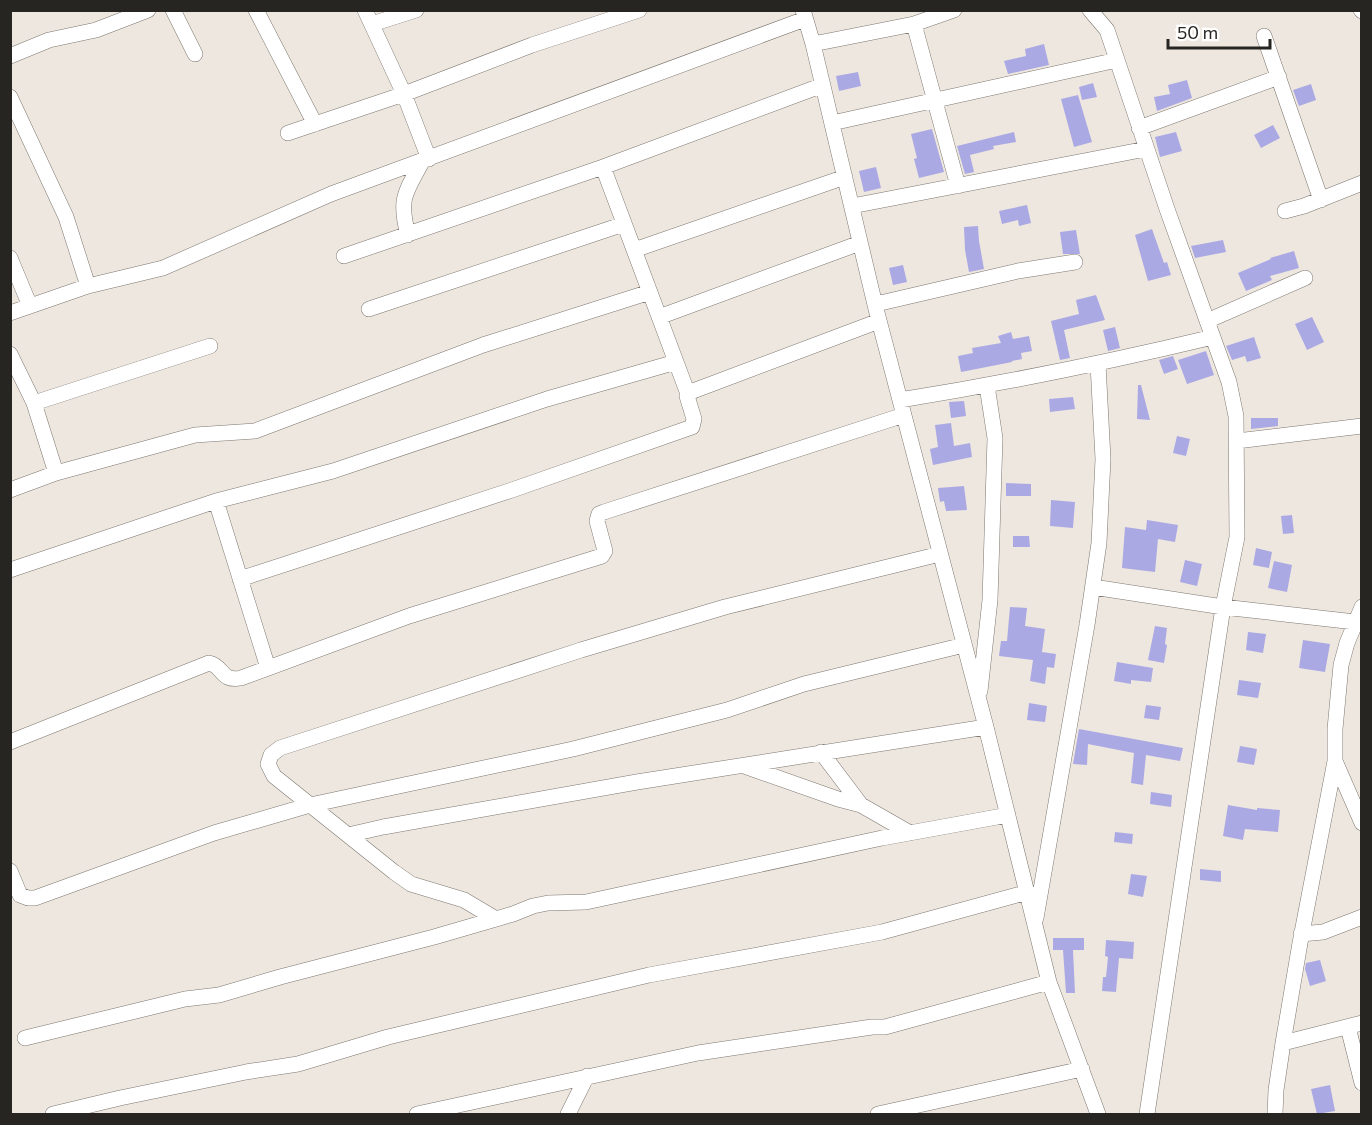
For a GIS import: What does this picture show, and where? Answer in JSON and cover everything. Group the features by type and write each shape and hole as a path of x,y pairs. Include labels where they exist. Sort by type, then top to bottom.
{"street":[{"path":"10,56 49,40 96,30 148,10"},
{"path":"173,10 195,54"},
{"path":"256,10 315,124"},
{"path":"416,10 368,17 404,94 426,160"},
{"path":"288,133 404,94 532,45 639,10"},
{"path":"813,44 914,24 954,10"},
{"path":"1089,10 1107,30 1146,149 1229,382 1236,416 1238,537 1223,607 1147,1114"},
{"path":"10,313 88,286 163,268 331,194 426,160 804,15 813,44 879,321 986,727 1049,982 1098,1114"},
{"path":"914,24 958,186"},
{"path":"1264,36 1322,200"},
{"path":"832,123 1117,60"},
{"path":"1140,128 1278,77"},
{"path":"344,256 603,167 823,85"},
{"path":"10,97 66,217 88,286"},
{"path":"852,206 1146,149"},
{"path":"408,235 402,208 403,196 426,160"},
{"path":"240,579 502,494 692,427 694,419 688,394 603,167"},
{"path":"634,250 845,177"},
{"path":"1285,211 1322,200 1362,183"},
{"path":"369,309 624,224"},
{"path":"659,317 860,243"},
{"path":"10,258 30,306"},
{"path":"876,304 937,289 1075,262"},
{"path":"1207,321 1305,278"},
{"path":"10,490 56,473 195,435 255,431 483,345 650,292"},
{"path":"688,394 879,321"},
{"path":"10,742 209,663 214,664 223,675 235,680 409,616 602,556 605,551 597,520 599,514 902,407 987,386 1098,364 1213,337"},
{"path":"34,403 210,346"},
{"path":"10,354 34,403 56,473"},
{"path":"10,570 216,501 333,471 547,399 675,362"},
{"path":"1035,927 1099,543 1103,459 1098,364"},
{"path":"979,700 990,600 995,438 987,386"},
{"path":"1237,441 1362,426"},
{"path":"216,501 268,668"},
{"path":"496,919 464,900 411,884 273,776 268,764 271,755 280,748 581,650 703,614 940,554"},
{"path":"1093,587 1223,607 1355,622"},
{"path":"1275,1114 1276,1090 1301,934 1335,761 1336,710 1341,665 1362,607"},
{"path":"10,871 20,894 28,898 35,898 214,833 310,805 652,730 727,710 804,684 964,645"},
{"path":"348,835 485,808 986,727"},
{"path":"821,752 861,805"},
{"path":"1335,761 1362,823"},
{"path":"741,765 861,805 910,833"},
{"path":"25,1038 185,999 219,995 548,903 586,902 749,866 1008,815"},
{"path":"53,1114 212,1079 298,1064 388,1037 638,977 882,932 1028,892"},
{"path":"1301,934 1323,932 1362,917"},
{"path":"417,1114 698,1053 885,1027 1049,982"},
{"path":"1283,1043 1355,1025 1362,1083"},
{"path":"878,1114 1082,1069"},
{"path":"568,1114 587,1076"}],"building":[{"path":"1044,44 1049,65 1008,74 1004,61 1026,56 1025,49"},
{"path":"858,72 861,86 839,91 836,76"},
{"path":"1187,80 1192,98 1157,111 1154,97 1170,94 1168,85"},
{"path":"1093,83 1097,97 1082,100 1079,87"},
{"path":"1311,84 1316,100 1299,106 1293,90"},
{"path":"1078,95 1092,142 1074,147 1061,99"},
{"path":"1273,125 1280,138 1261,148 1254,135"},
{"path":"932,129 944,172 919,178 911,134"},
{"path":"1014,132 1016,142 993,146 994,149 970,155 974,172 965,174 957,146"},
{"path":"1176,132 1182,151 1160,157 1155,137"},
{"path":"876,167 881,188 864,192 859,171"},
{"path":"1027,205 1031,223 1019,226 1018,220 1002,224 999,211"},
{"path":"978,226 984,269 969,272 964,227"},
{"path":"1152,229 1164,263 1167,262 1171,275 1148,281 1135,235"},
{"path":"1076,230 1080,254 1063,254 1060,232"},
{"path":"1223,240 1226,252 1195,258 1191,246"},
{"path":"1294,251 1299,268 1270,276 1272,280 1246,291 1238,273 1270,258"},
{"path":"903,265 907,282 893,285 889,268"},
{"path":"1096,295 1105,320 1064,330 1070,358 1060,360 1051,321 1079,314 1076,300"},
{"path":"1312,317 1324,342 1307,350 1295,324"},
{"path":"1115,327 1120,348 1108,351 1103,330"},
{"path":"1011,332 1013,339 1029,336 1032,351 1021,353 1022,359 1012,362 961,372 958,356 973,353 972,348 1001,343 998,336"},
{"path":"1254,337 1261,358 1247,362 1245,356 1232,360 1226,346"},
{"path":"1206,351 1214,375 1187,384 1178,360"},
{"path":"1173,356 1178,369 1164,374 1159,360"},
{"path":"1138,385 1141,385 1150,420 1137,419"},
{"path":"1073,397 1075,409 1050,412 1049,399"},
{"path":"964,401 966,416 951,418 949,402"},
{"path":"1251,418 1278,418 1278,426 1251,429"},
{"path":"951,423 954,446 970,443 972,457 933,465 930,449 938,447 935,425"},
{"path":"1177,436 1190,439 1186,456 1173,453"},
{"path":"1006,483 1031,484 1031,496 1006,496"},
{"path":"964,486 967,510 946,511 944,501 940,502 938,488"},
{"path":"1051,500 1075,502 1073,528 1050,526"},
{"path":"1292,515 1294,533 1283,534 1281,516"},
{"path":"1147,520 1178,525 1175,542 1158,539 1155,572 1122,568 1125,527 1146,530"},
{"path":"1013,536 1029,536 1030,547 1013,547"},
{"path":"1256,548 1272,552 1269,568 1253,565"},
{"path":"1185,560 1202,564 1197,586 1180,582"},
{"path":"1274,561 1292,565 1287,592 1268,588"},
{"path":"1010,607 1027,608 1025,626 1045,629 1042,652 1056,654 1054,668 1047,667 1045,684 1030,681 1033,660 999,656 1001,641 1007,641"},
{"path":"1155,626 1167,628 1164,663 1148,660"},
{"path":"1248,632 1266,634 1263,653 1246,650"},
{"path":"1303,640 1330,644 1325,672 1299,668"},
{"path":"1117,662 1153,668 1151,682 1131,680 1131,684 1114,681"},
{"path":"1239,680 1261,683 1258,698 1237,695"},
{"path":"1029,703 1047,706 1045,722 1027,720"},
{"path":"1146,705 1161,707 1159,720 1144,718"},
{"path":"1079,729 1183,748 1180,761 1146,755 1143,785 1131,783 1134,753 1088,744 1087,765 1073,764"},
{"path":"1240,746 1257,749 1254,765 1237,762"},
{"path":"1151,792 1172,795 1171,807 1150,804"},
{"path":"1228,805 1257,810 1257,808 1280,810 1278,832 1245,829 1243,840 1223,836"},
{"path":"1115,832 1133,834 1132,844 1114,842"},
{"path":"1200,869 1221,871 1221,882 1200,880"},
{"path":"1131,874 1147,876 1143,897 1128,894"},
{"path":"1053,938 1084,938 1084,950 1073,950 1075,993 1066,993 1063,950 1053,950"},
{"path":"1106,940 1134,942 1133,959 1119,958 1116,992 1102,991 1108,957 1105,956"},
{"path":"1320,960 1326,981 1310,986 1305,969 1306,963"},
{"path":"1330,1085 1335,1111 1317,1114 1311,1089"}]}
